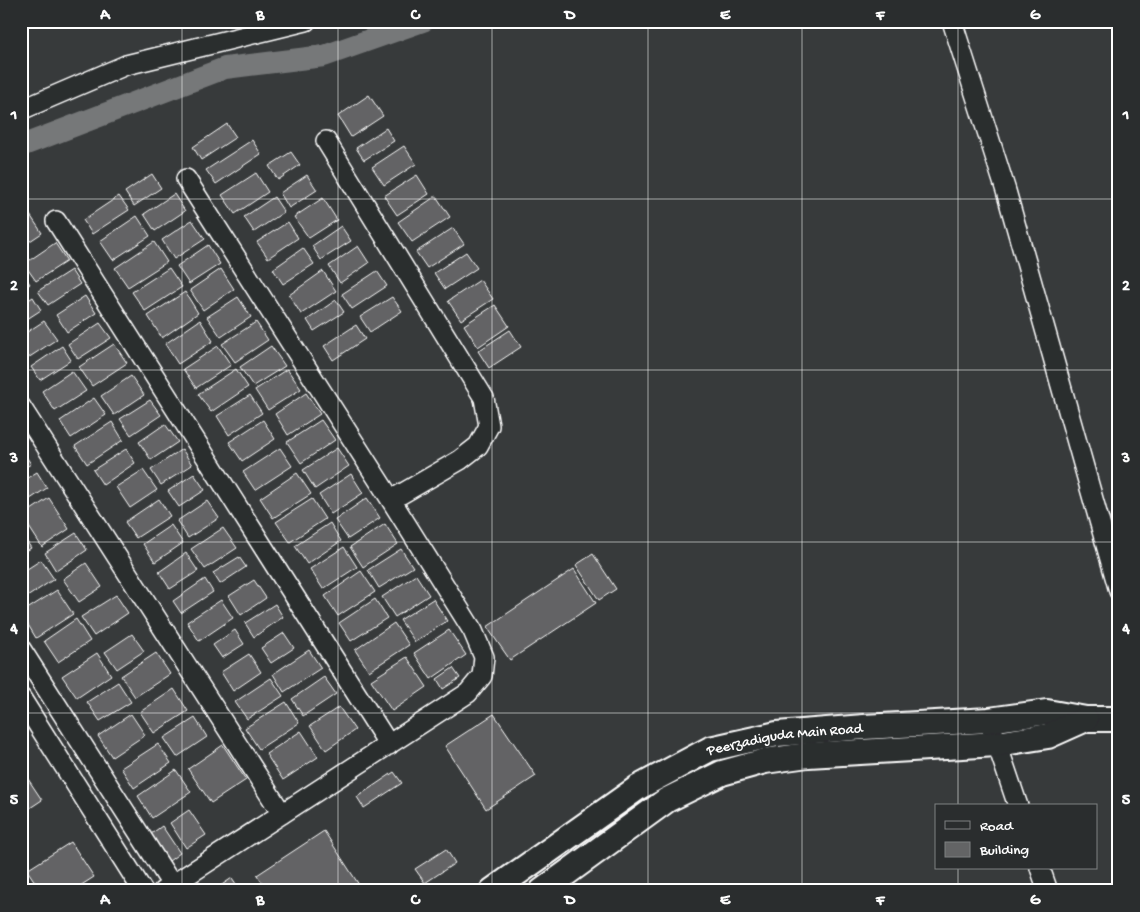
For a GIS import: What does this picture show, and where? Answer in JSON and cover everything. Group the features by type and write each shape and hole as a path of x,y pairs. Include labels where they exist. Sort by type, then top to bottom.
{"street":[{"path":"21,110 126,65 306,21"},
{"path":"952,21 1006,191 1119,591"},
{"path":"326,141 484,398 489,426 478,446 460,460 391,500"},
{"path":"21,648 170,889 468,693 482,676 484,657 472,631 186,178"},
{"path":"56,221 389,745"},
{"path":"21,407 282,814"},
{"path":"21,698 143,891"},
{"name":"Peerzadiguda Main Road","path":"492,891 639,787 710,749 777,734 989,720 1047,712 1086,719 1119,719"},
{"path":"542,891 667,800 722,773 765,762 808,755 997,744 1048,736 1086,719"},
{"path":"989,720 1017,804"},
{"path":"1041,870 1048,891"}],"building":[{"path":"369,95 383,116 351,137 338,116"},
{"path":"227,124 236,137 201,160 193,147"},
{"path":"386,128 394,141 364,160 356,148"},
{"path":"252,140 261,154 216,184 206,170"},
{"path":"404,146 416,164 384,185 372,167"},
{"path":"291,152 300,165 278,180 269,166"},
{"path":"256,173 268,192 235,214 222,195"},
{"path":"152,174 161,188 134,206 125,192"},
{"path":"307,175 317,190 289,208 280,193"},
{"path":"417,175 429,194 397,215 384,196"},
{"path":"174,194 185,211 155,231 144,214"},
{"path":"119,196 129,210 92,234 83,220"},
{"path":"436,196 450,217 412,242 398,222"},
{"path":"274,197 284,212 254,232 244,217"},
{"path":"323,198 337,220 309,238 294,217"},
{"path":"28,212 42,233 21,247 21,217"},
{"path":"137,216 150,236 113,260 100,241"},
{"path":"192,220 205,239 174,259 162,240"},
{"path":"288,222 298,238 268,258 257,242"},
{"path":"341,226 351,241 321,260 312,246"},
{"path":"453,228 464,244 427,268 416,252"},
{"path":"154,242 167,262 128,287 115,268"},
{"path":"55,243 67,261 36,281 24,264"},
{"path":"208,245 220,264 189,284 177,266"},
{"path":"358,246 369,263 340,283 329,266"},
{"path":"303,248 314,264 283,284 273,269"},
{"path":"466,252 477,268 445,289 434,273"},
{"path":"169,268 182,287 145,311 132,292"},
{"path":"221,269 234,289 203,310 190,290"},
{"path":"71,270 80,284 48,305 38,291"},
{"path":"21,271 30,284 21,291"},
{"path":"323,271 336,291 301,314 289,295"},
{"path":"377,271 387,286 352,309 342,294"},
{"path":"480,280 493,299 461,320 448,301"},
{"path":"185,292 198,313 162,338 148,316"},
{"path":"85,296 96,313 67,332 56,315"},
{"path":"33,297 41,310 21,323 21,305"},
{"path":"238,297 251,317 221,337 207,317"},
{"path":"392,297 402,311 370,332 360,317"},
{"path":"336,300 344,312 314,331 307,320"},
{"path":"495,305 509,326 478,347 464,325"},
{"path":"200,320 213,341 178,364 165,344"},
{"path":"44,321 57,339 28,358 21,347 21,336"},
{"path":"256,322 268,340 235,362 222,344"},
{"path":"100,323 111,338 78,359 68,344"},
{"path":"356,325 365,339 333,360 324,346"},
{"path":"510,330 521,347 489,368 478,351"},
{"path":"114,344 127,363 92,386 79,367"},
{"path":"62,346 71,360 40,380 31,367"},
{"path":"218,346 231,365 196,388 183,369"},
{"path":"271,346 285,366 253,386 240,367"},
{"path":"236,369 248,387 211,412 198,394"},
{"path":"287,369 301,389 268,410 255,390"},
{"path":"72,371 86,391 55,411 42,391"},
{"path":"131,376 144,395 114,415 101,396"},
{"path":"306,393 320,414 288,435 275,414"},
{"path":"250,395 262,413 229,435 217,416"},
{"path":"94,398 106,415 71,438 60,421"},
{"path":"150,400 161,415 131,435 120,419"},
{"path":"263,420 275,439 242,461 229,442"},
{"path":"321,420 335,440 301,463 287,442"},
{"path":"112,422 123,440 87,464 75,446"},
{"path":"165,424 178,442 151,460 139,442"},
{"path":"280,448 292,466 255,490 243,472"},
{"path":"337,448 349,466 315,489 303,470"},
{"path":"21,449 31,464 21,470"},
{"path":"126,449 135,463 103,485 93,470"},
{"path":"182,449 192,465 161,485 151,470"},
{"path":"143,470 157,490 130,508 116,487"},
{"path":"37,472 47,488 21,505 21,482"},
{"path":"297,473 311,494 273,518 260,498"},
{"path":"194,474 205,490 179,507 168,491"},
{"path":"351,474 363,493 331,514 319,495"},
{"path":"49,498 69,529 42,547 22,516"},
{"path":"367,498 380,518 348,539 335,520"},
{"path":"159,499 170,516 136,538 125,522"},
{"path":"312,499 325,519 290,542 276,522"},
{"path":"207,501 219,518 188,538 177,521"},
{"path":"330,523 341,541 307,564 295,546"},
{"path":"385,524 398,544 363,567 350,547"},
{"path":"171,525 183,543 155,562 143,544"},
{"path":"223,528 237,548 205,569 191,549"},
{"path":"21,533 31,548 21,554"},
{"path":"76,533 87,550 56,571 45,553"},
{"path":"344,547 357,567 323,589 310,569"},
{"path":"401,549 413,567 379,588 368,570"},
{"path":"186,553 198,571 170,589 159,572"},
{"path":"593,554 616,589 599,600 576,565"},
{"path":"239,557 246,567 220,584 213,573"},
{"path":"41,560 54,579 21,601 21,573"},
{"path":"86,563 102,587 79,602 63,579"},
{"path":"574,569 596,603 510,660 487,627"},
{"path":"361,571 375,592 338,616 325,596"},
{"path":"416,575 429,595 395,617 382,597"},
{"path":"205,579 213,592 181,613 173,601"},
{"path":"254,580 266,598 241,615 229,596"},
{"path":"57,590 73,614 36,638 21,613"},
{"path":"116,595 128,613 94,636 81,617"},
{"path":"375,599 387,618 351,641 339,623"},
{"path":"433,599 447,621 415,642 400,620"},
{"path":"221,600 233,618 199,641 187,622"},
{"path":"275,604 283,617 254,637 245,623"},
{"path":"76,619 90,641 58,662 44,641"},
{"path":"394,623 409,645 369,671 355,650"},
{"path":"235,630 244,644 222,658 213,645"},
{"path":"449,630 466,655 431,679 414,653"},
{"path":"284,633 294,648 271,663 261,648"},
{"path":"132,634 144,651 117,669 105,652"},
{"path":"309,650 321,668 284,692 273,674"},
{"path":"97,653 111,675 77,698 62,676"},
{"path":"156,653 170,674 135,697 121,676"},
{"path":"249,654 261,672 233,691 221,672"},
{"path":"407,657 427,687 392,711 371,680"},
{"path":"453,668 460,678 443,689 437,679"},
{"path":"324,677 336,694 303,716 292,699"},
{"path":"271,678 283,696 247,719 235,702"},
{"path":"118,682 131,702 100,721 87,702"},
{"path":"174,689 188,711 154,733 140,712"},
{"path":"286,702 299,723 259,749 245,728"},
{"path":"339,707 355,730 326,750 310,726"},
{"path":"131,714 145,735 112,757 98,736"},
{"path":"494,714 536,776 486,809 445,746"},
{"path":"195,718 207,737 177,757 164,738"},
{"path":"301,731 318,757 283,780 266,754"},
{"path":"158,744 171,763 134,788 121,768"},
{"path":"223,745 246,780 211,803 188,769"},
{"path":"176,770 191,792 152,818 138,796"},
{"path":"394,772 402,783 364,808 357,797"},
{"path":"28,779 42,800 21,814 21,783"},
{"path":"189,810 206,835 186,848 170,823"},
{"path":"162,826 180,853 169,861 151,834"},
{"path":"324,831 363,891 268,891 257,875"},
{"path":"71,842 94,877 72,891 41,891 27,870"},
{"path":"446,849 455,863 425,883 415,869"},
{"path":"232,878 241,891 213,891"}],"waterway":[{"path":"21,146 225,68 324,56 423,21"}]}
